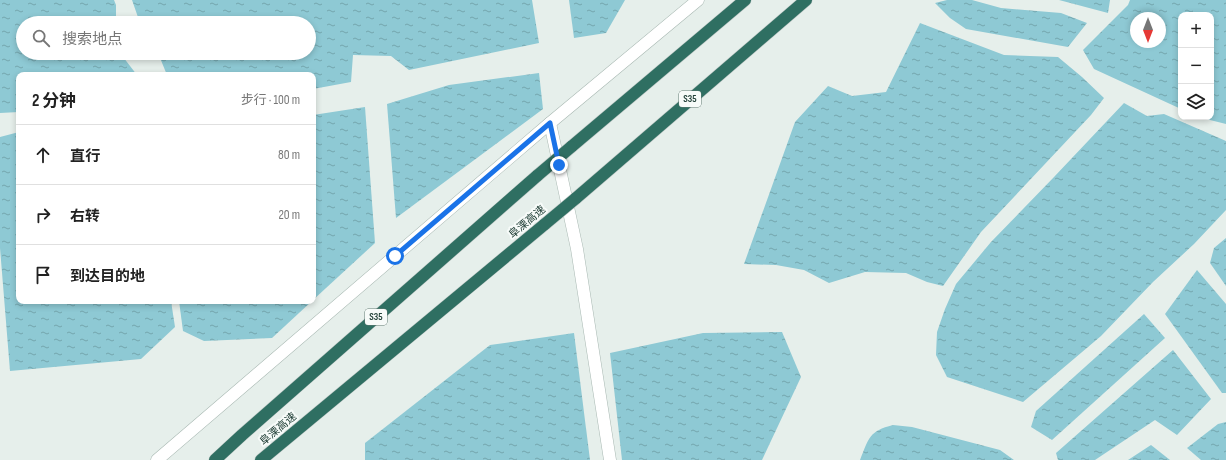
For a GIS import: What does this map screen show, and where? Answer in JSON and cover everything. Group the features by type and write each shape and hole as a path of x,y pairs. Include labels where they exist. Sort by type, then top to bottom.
{"highway":[{"name":"阜溧高速","path":"215,460 570,147 745,0"},
{"name":"阜溧高速","path":"261,460 575,199 806,0"}],"street":[{"path":"156,460 550,123 698,0"},
{"path":"550,123 577,249 610,460"}],"water":[{"path":"0,0 114,0 116,5 116,16 16,16 16,60 125,60 135,72 16,72 16,112 0,113"},
{"path":"132,0 532,0 539,43 409,70 391,56 353,55 351,82 316,88 316,72 166,72 161,60 316,60 316,16 138,16"},
{"path":"569,0 625,0 606,33 574,38"},
{"path":"947,0 972,0 1001,8 1061,13 1087,23 1068,47 966,29 950,18 935,3"},
{"path":"1059,0 1110,0 1108,13"},
{"path":"1130,0 1226,0 1226,124 1210,120 1214,120 1214,12 1178,12 1178,108 1094,69 1083,50 1128,5"},
{"path":"920,23 1004,55 1058,57 1104,98 1091,115 981,232 943,286 927,282 906,273 865,272 829,283 804,270 776,265 744,264 795,122 828,86 852,96 886,92"},
{"path":"539,73 543,109 396,218 387,104 449,85"},
{"path":"1124,103 1147,116 1164,114 1226,141 1226,210 1194,244 1153,282 1101,336 1023,402 947,377 936,355 937,332 956,284 991,242"},
{"path":"365,107 375,243 316,297 316,115"},
{"path":"16,133 16,304 171,304 175,327 141,359 10,371 0,248 0,137"},
{"path":"1226,238 1226,286 1210,263 1214,248"},
{"path":"1197,270 1226,304 1226,393 1222,393 1165,314"},
{"path":"179,304 309,304 272,338 204,341 183,331"},
{"path":"1144,314 1165,338 1052,440 1031,427 1036,411"},
{"path":"782,332 801,377 762,460 622,460 610,353 703,333"},
{"path":"574,333 590,460 365,460 365,443 490,345"},
{"path":"1173,350 1211,399 1177,435 1155,420 1095,460 1058,460 1056,453"},
{"path":"1226,422 1226,460 1201,460 1187,448 1218,424"},
{"path":"893,425 912,427 1000,450 1014,460 860,460 871,436 885,427"},
{"path":"1151,445 1170,460 1128,460"}],"route":[{"path":"395,256 550,123 559,165"}]}
